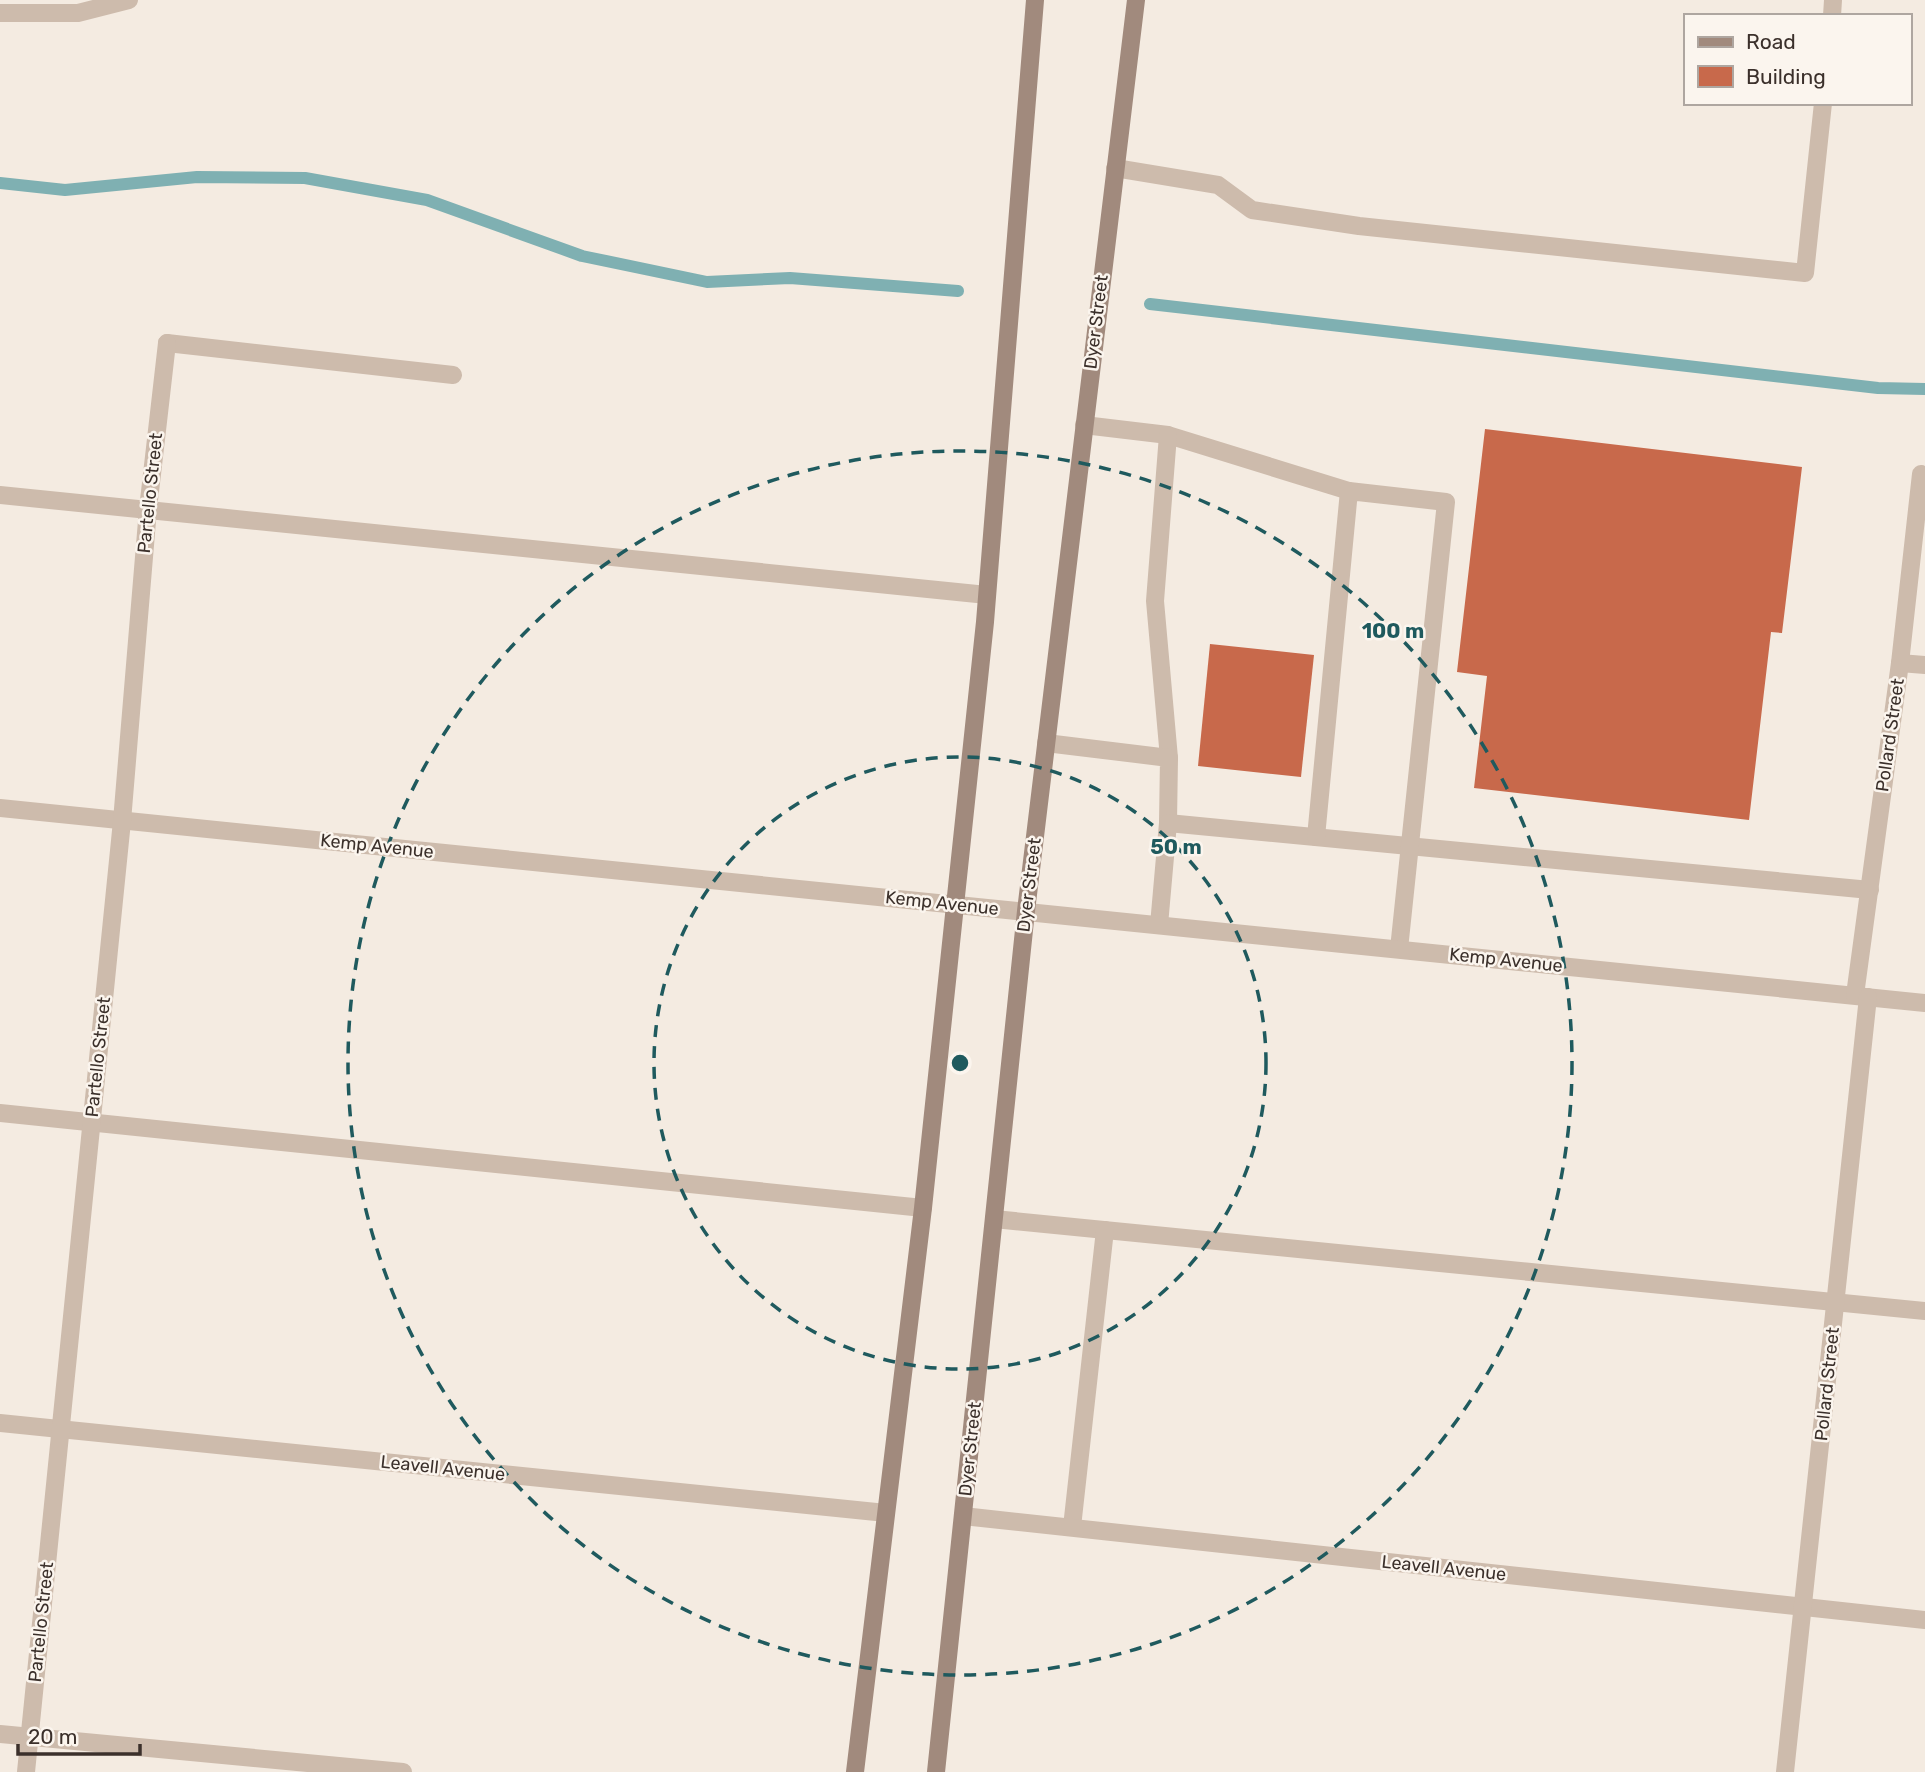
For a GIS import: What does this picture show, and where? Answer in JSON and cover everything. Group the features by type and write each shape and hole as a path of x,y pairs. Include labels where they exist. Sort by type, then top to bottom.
{"main road":[{"path":"855,1772 923,1209 987,595 1035,0"},
{"name":"Dyer Street","path":"936,1772 1026,911 1136,0"}],"street":[{"path":"0,13 78,13 129,0"},
{"path":"1115,168 1218,185 1252,211 1359,226 1805,273 1823,105"},
{"name":"Partello Street","path":"26,1772 122,821 148,509 167,343 453,375"},
{"path":"1084,425 1168,435 1349,491 1446,502 1399,949"},
{"path":"1159,925 1168,823 1169,758 1155,601 1168,435"},
{"name":"Pollard Street","path":"1786,1772 1836,1301 1870,890 1900,663 1921,474"},
{"path":"1316,837 1349,491"},
{"path":"0,495 987,595"},
{"path":"1900,663 1925,665"},
{"path":"1046,743 1169,758"},
{"name":"Kemp Avenue","path":"0,808 1925,1003"},
{"path":"1168,823 1870,890"},
{"path":"0,1113 923,1209"},
{"path":"994,1219 1925,1311"},
{"path":"1072,1527 1105,1230"},
{"name":"Leavell Avenue","path":"0,1423 886,1513"},
{"name":"Leavell Avenue","path":"963,1516 1925,1620"},
{"path":"0,1734 403,1772"}],"building":[{"path":"1485,429 1802,467 1782,633 1771,632 1749,820 1474,788 1487,676 1457,672"},
{"path":"1210,644 1314,655 1301,777 1198,766"}],"waterway":[{"path":"0,183 65,190 197,177 305,178 427,200 582,256 707,282 790,278 958,291"},
{"path":"1150,304 1878,388 1925,389"}]}
